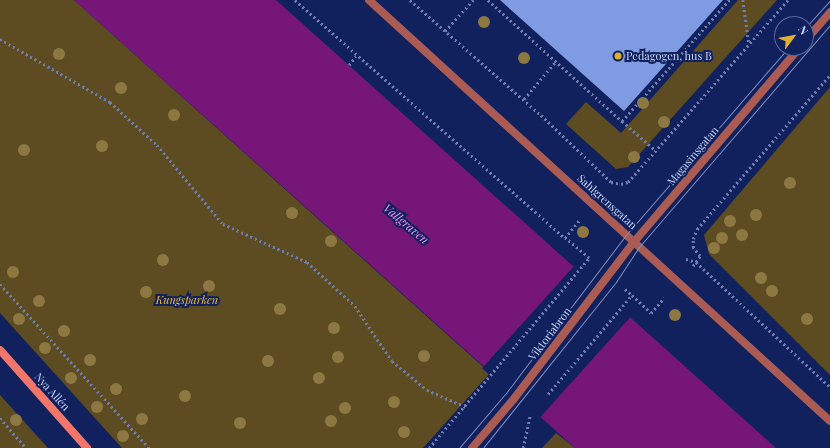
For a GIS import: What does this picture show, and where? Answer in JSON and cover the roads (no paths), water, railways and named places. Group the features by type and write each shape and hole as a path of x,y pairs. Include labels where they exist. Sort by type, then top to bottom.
{"main road":[{"name":"Nya Allén","path":"0,350 87,448"}],"street":[{"name":"Sahlgrensgatan","path":"369,0 830,421"},
{"path":"814,31 830,12"},
{"name":"Magasinsgatan","path":"604,281 634,242 792,56"},
{"name":"Viktoriabron","path":"472,448 513,400 604,281"}],"water":[{"name":"Vallgraven","path":"74,0 276,0 776,448 575,448"}],"tram line":[{"path":"814,18 830,0"},
{"path":"483,448 616,282 639,247 830,25"},
{"path":"459,448 506,393 626,235 781,56"}],"place":[{"name":"Pedagogen, hus B","path":"618,56"}],"park label":[{"name":"Kungsparken","path":"187,300"}]}
